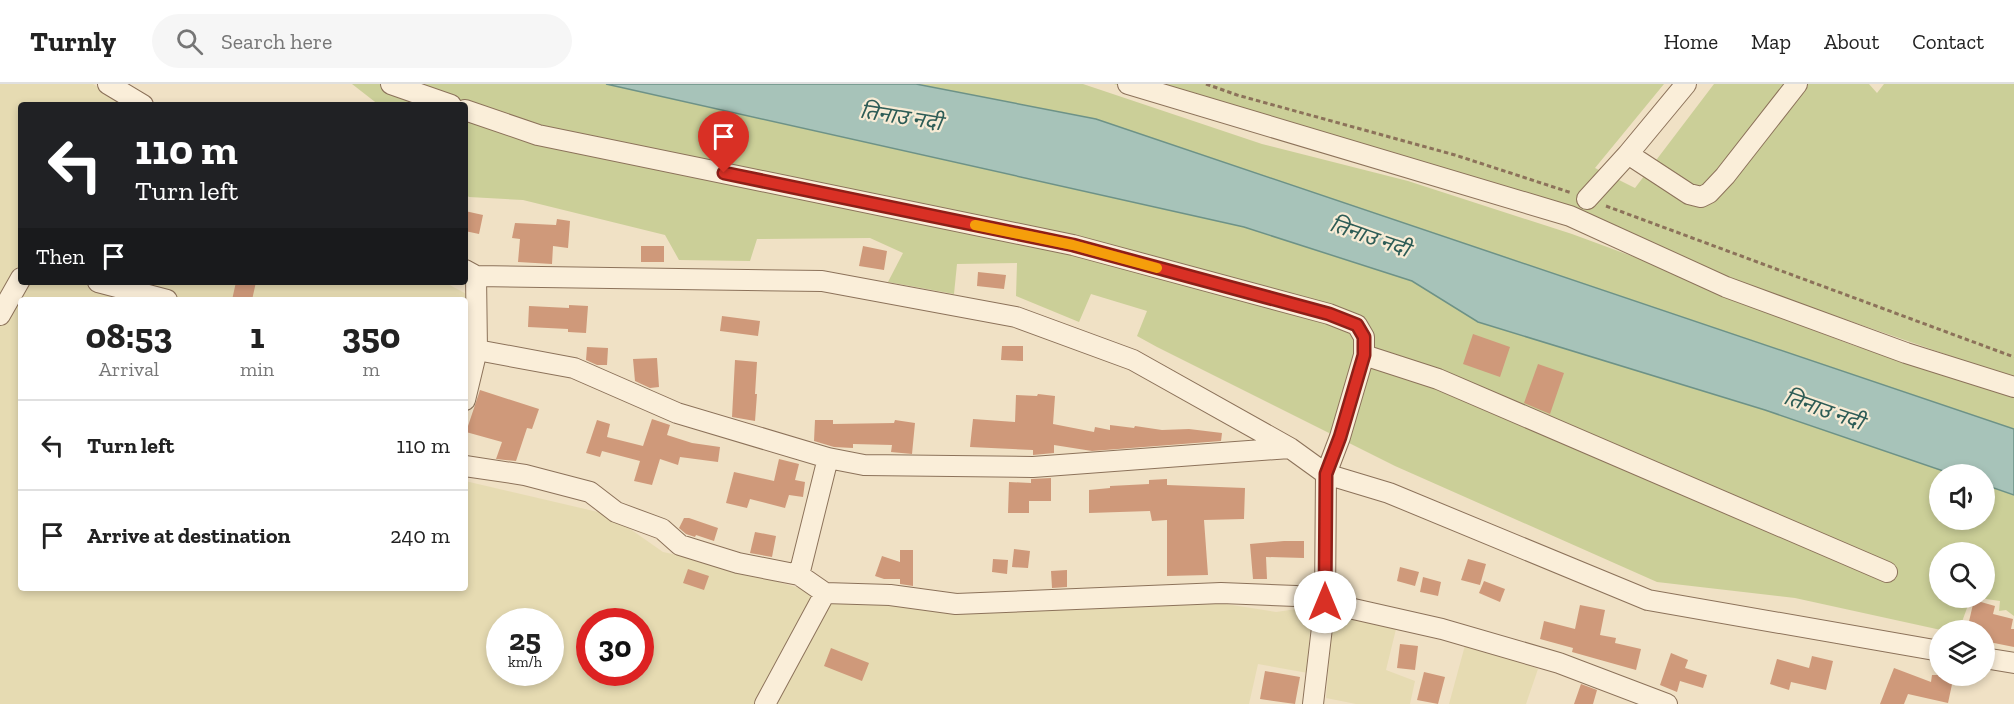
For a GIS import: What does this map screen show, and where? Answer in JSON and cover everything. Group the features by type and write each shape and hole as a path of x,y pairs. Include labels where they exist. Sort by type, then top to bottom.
{"street":[{"path":"108,84 138,102"},
{"path":"391,84 442,102"},
{"path":"1128,84 1570,216 1726,287 1906,353 2014,387"},
{"path":"1587,198 1628,154 1686,84"},
{"path":"1628,154 1689,194 1701,197 1709,193 1725,176 1797,84"},
{"path":"468,111 538,135 1073,245 1295,305 1357,325 1364,337 1364,355 1340,437 1326,474 1325,602 1313,704"},
{"path":"468,376 473,337 471,273 822,281 1016,317 1133,360 1290,448 1326,474 1400,497 1648,600 1929,649"},
{"path":"0,315 18,283"},
{"path":"110,285 156,297"},
{"path":"473,337 574,368 676,412 828,458 864,465 1033,467 1290,448"},
{"path":"1364,355 1438,379 1887,572"},
{"path":"799,575 828,458"},
{"path":"468,466 525,475 590,492 616,513 662,529 680,545 738,563 799,575 825,593 890,595 956,604 1221,593 1296,596 1442,629 1559,663 1667,704"},
{"path":"765,704 825,593"},
{"path":"1995,660 2014,663"}],"shaded area":[{"path":"0,84 93,84 122,102 18,102 18,285 450,285 472,297 472,324 468,350 468,297 18,297 18,591 468,591 468,482 598,512 623,524 663,552 710,562 816,593 772,676 754,704 0,704"},
{"path":"834,597 947,610 1090,609 1219,603 1276,612 1311,607 1308,673 1258,664 1249,704 776,704"},
{"path":"1333,608 1396,629 1386,670 1415,681 1410,704 1356,704 1326,698"},
{"path":"1467,638 1538,669 1526,704 1449,704"}],"green space":[{"path":"352,84 606,84 1244,227 1412,281 1478,322 1765,410 1929,466 1929,530 1995,530 1995,488 2014,495 2014,616 2006,610 1999,611 2000,601 1995,600 1995,542 1929,542 1929,608 1967,608 1963,620 1929,620 1929,627 1795,598 1657,582 1395,466 1157,347 1137,336 1147,311 1091,294 1079,322 1016,296 1017,263 957,264 954,294 888,282 903,253 870,238 757,239 750,261 679,260 665,235 523,200 469,197 468,102 375,102"},
{"path":"916,84 1083,84 1262,144 1408,181 1572,234 1694,279 1797,324 1855,346 2014,394 2014,429 1096,119"},
{"path":"1114,84 1664,84 1595,168 1635,188 1714,84 1869,84 1877,93 1884,84 2014,84 2014,378 1741,283 1539,207 1309,144"}],"water":[{"name":"तिनाउ नदी","path":"606,84 916,84 1096,119 2014,429 2014,495 1995,488 1995,464 1929,464 1929,466 1765,410 1478,322 1412,281 1244,227"}],"building":[{"path":"468,212 483,215 479,234 468,232"},
{"path":"557,219 570,221 568,248 553,246 552,264 518,262 520,239 512,238 515,223 556,225"},
{"path":"641,246 664,246 664,262 641,262"},
{"path":"863,246 887,251 884,270 859,266"},
{"path":"978,272 1006,275 1004,289 977,286"},
{"path":"235,285 255,285 253,297 233,297"},
{"path":"569,305 588,306 586,333 568,332 568,329 528,327 529,306 569,308"},
{"path":"722,316 760,321 758,336 720,331"},
{"path":"1473,334 1510,347 1500,377 1463,364"},
{"path":"1002,346 1023,346 1023,361 1001,360"},
{"path":"587,347 608,348 607,365 597,365 586,360"},
{"path":"657,358 659,387 650,388 635,381 633,359"},
{"path":"735,360 757,362 755,421 732,417"},
{"path":"1538,364 1564,373 1550,414 1524,403"},
{"path":"480,390 539,409 532,429 527,428 516,461 496,459 502,442 468,433"},
{"path":"1038,394 1055,396 1053,424 1094,432 1095,427 1110,430 1110,425 1162,430 1189,429 1222,433 1221,441 1092,451 1054,445 1054,453 1033,455 1033,450 970,447 973,419 1015,422 1016,395 1037,396"},
{"path":"652,419 670,425 667,435 692,443 720,447 718,462 680,457 678,465 660,459 652,485 634,481 640,461 602,451 600,457 586,453 597,420 610,424 607,437 643,446"},
{"path":"815,420 833,420 833,424 894,423 895,420 915,423 912,454 891,452 892,445 853,444 853,448 834,447 814,441"},
{"path":"779,459 799,464 795,480 805,482 803,497 789,495 785,508 750,499 747,508 726,503 734,472 774,481"},
{"path":"1051,478 1051,501 1029,501 1029,513 1008,513 1009,482 1031,483 1031,479"},
{"path":"1167,479 1167,485 1245,488 1244,519 1204,520 1208,575 1167,576 1167,520 1152,521 1150,511 1089,513 1089,490 1110,488 1110,486 1149,484 1149,480"},
{"path":"684,518 718,528 714,541 686,534 679,528"},
{"path":"755,532 776,536 772,557 750,553"},
{"path":"1304,541 1304,558 1266,557 1267,579 1253,579 1250,544"},
{"path":"1014,549 1030,551 1028,568 1012,567"},
{"path":"900,550 913,550 913,586 900,584 900,579 884,579 875,576 882,556 900,562"},
{"path":"993,559 1008,560 1007,574 992,572"},
{"path":"1468,559 1486,564 1480,585 1461,580"},
{"path":"1400,567 1419,572 1415,586 1397,581"},
{"path":"688,569 709,576 704,590 683,583"},
{"path":"1067,570 1067,587 1052,588 1051,571"},
{"path":"1423,577 1441,582 1438,596 1420,592"},
{"path":"1484,581 1505,589 1500,602 1479,593"},
{"path":"1580,605 1605,610 1600,635 1616,638 1615,643 1641,649 1636,670 1572,652 1573,648 1540,639 1544,621 1575,629"},
{"path":"1972,608 1994,608 1993,614 2013,619 2011,629 2014,629 2014,647 1995,643 1995,620 1969,620"},
{"path":"1400,644 1418,646 1415,670 1397,668"},
{"path":"831,648 869,663 862,681 824,666"},
{"path":"1671,653 1688,660 1685,668 1707,675 1703,688 1680,681 1677,692 1660,685"},
{"path":"1812,656 1833,661 1826,690 1791,682 1789,690 1770,684 1777,659 1809,668"},
{"path":"1894,668 1929,681 1929,686 1952,686 1948,703 1908,694 1904,704 1880,704"},
{"path":"1265,671 1300,677 1295,704 1260,699"},
{"path":"1424,672 1445,677 1438,704 1417,700"},
{"path":"1581,684 1597,690 1593,704 1574,704"}],"slow traffic":[{"path":"975,225 1073,245 1157,268"}],"route":[{"path":"724,173 1073,245 1329,314 1357,325 1364,337 1364,355 1340,437 1326,474 1325,602"}]}
